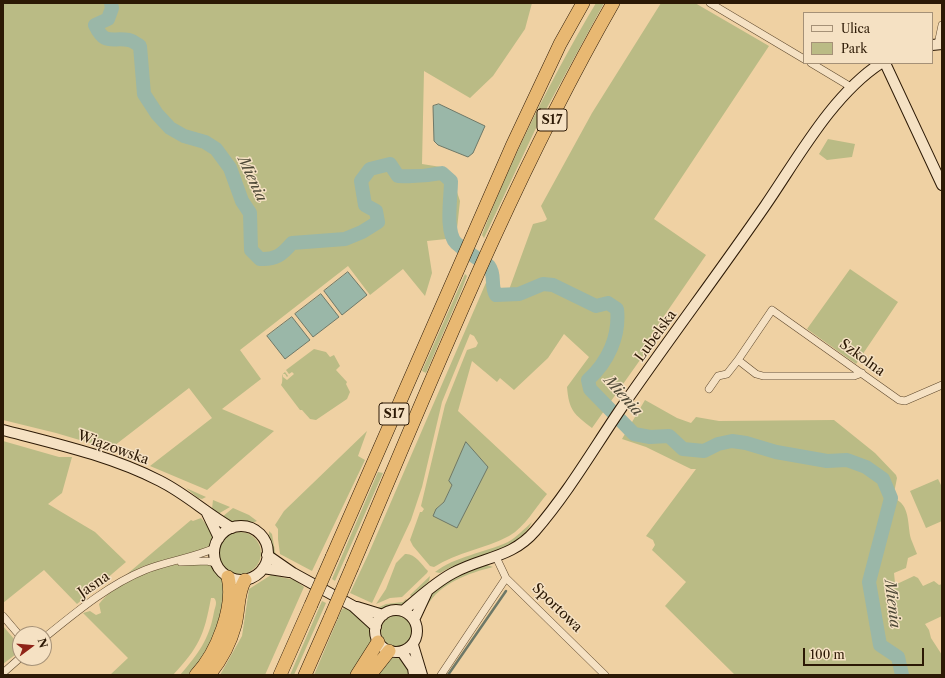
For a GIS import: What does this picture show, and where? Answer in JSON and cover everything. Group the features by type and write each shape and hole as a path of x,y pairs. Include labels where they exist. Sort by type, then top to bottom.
{"highway":[{"name":"S17","path":"280,675 512,146 560,44 582,3"},
{"name":"S17","path":"305,675 494,239 584,56 613,3"},
{"path":"196,675 211,655 224,623 230,585 228,577"},
{"path":"209,675 222,659 229,643 235,625 241,586 245,580"},
{"path":"357,675 378,642"},
{"path":"370,675 389,651"}],"main road":[{"name":"Lubelska","path":"403,611 438,581 454,572 514,549 534,532 569,485 829,114 851,87 880,64"},
{"path":"885,64 942,185"},
{"name":"Wiązowska","path":"3,430 74,448 105,458 159,480 184,494 232,528"},
{"name":"Wiązowska","path":"206,511 219,538"},
{"path":"242,527 256,531 264,542 267,555 263,568 255,576 245,580 228,577 221,571 216,563 215,548 219,538 232,528 242,527"},
{"path":"267,555 293,573 353,606 383,615"},
{"path":"263,568 293,573"},
{"name":"Lubelska","path":"414,620 427,592"},
{"path":"353,606 376,627"},
{"path":"392,611 403,611 414,620 418,632 413,645 402,652 389,651 378,642 376,627 383,615 392,611"},
{"path":"413,645 422,675"},
{"path":"402,652 413,668 414,675"}],"street":[{"path":"710,3 719,5 803,58"},
{"path":"937,44 942,25"},
{"path":"813,64 851,87"},
{"name":"Szkolna","path":"738,360 772,310 901,401 942,385"},
{"path":"709,389 718,376 727,374 738,360 756,374 764,376 854,376 862,373"},
{"name":"Jasna","path":"52,632 89,603 120,583 145,570 215,548"},
{"name":"Sportowa","path":"496,556 506,578 605,675"},
{"name":"Jasna","path":"165,563 194,561 216,563"},
{"path":"441,675 506,578"},
{"path":"3,616 12,627"},
{"path":"3,673 12,665"}],"green space":[{"path":"3,3 532,3 525,29 493,76 470,98 424,71 422,164 441,167 451,174 460,201 456,238 427,241 432,273 425,296 403,269 370,295 348,266 240,350 261,379 222,409 274,431 207,490 150,466 212,418 189,388 110,449 56,433 3,420"},
{"path":"596,3 604,3 536,128 484,238 482,235 520,146 549,87"},
{"path":"661,3 695,3 769,46 654,219 706,255 651,335 652,343 592,428 577,415 571,407 567,387 589,357 564,334 548,358 514,390 500,378 497,382 472,361 458,411 547,494 530,517 520,528 509,536 452,558 434,567 430,566 413,546 410,540 420,512 424,509 421,506 445,405 467,350 476,347 478,343 474,336 470,334 442,402 422,487 411,520 372,603 350,593 368,555 488,278 491,297 493,300 506,298 533,224 545,221 547,219 541,206 592,113","holes":["452,485 457,528 436,509 444,502"]},
{"path":"828,139 855,144 852,157 827,160 819,154"},
{"path":"850,269 898,302 856,364 807,329"},
{"path":"465,274 467,276 462,289 426,373 422,371"},
{"path":"314,349 326,352 330,357 334,355 340,366 336,370 347,382 346,384 350,392 347,399 316,420 310,419 302,410 300,410 281,385 283,374 283,377 287,380 294,374 292,372 289,374 286,370"},
{"path":"645,400 677,418 691,423 696,417 719,421 834,420 875,453 896,475 897,478 893,498 899,501 906,510 911,539 917,554 908,558 906,568 894,573 895,583 899,583 914,576 918,578 923,586 934,581 939,585 942,584 942,616 925,624 929,630 931,638 942,655 942,675 735,675 665,606 686,582 652,550 655,545 653,540 646,536 696,469 691,469 646,447 622,439"},
{"path":"367,431 358,456 365,460 312,571 280,554 278,529 275,525 284,511"},
{"path":"3,441 59,457 72,457 62,493 48,504 95,532 126,562 77,604 44,570 3,603"},
{"path":"378,472 383,473 335,581 332,579"},
{"path":"938,479 942,487 942,521 926,528 910,491"},
{"path":"186,488 206,497 202,499 198,498"},
{"path":"213,500 230,507 218,514 212,509"},
{"path":"233,508 249,515 257,521 253,523 239,523 222,517"},
{"path":"201,518 209,528 213,537 210,545 204,549 144,566 126,575 191,520 193,521"},
{"path":"532,522 525,533 515,542 504,548 491,554 451,567 440,573 435,572 461,558 508,542"},
{"path":"269,531 272,534 276,557 270,549"},
{"path":"240,532 255,538 261,553 255,568 240,574 225,568 219,553 225,538"},
{"path":"405,554 412,555 418,560 428,571 427,573 402,597 390,598 376,604 386,589 396,563"},
{"path":"208,564 218,572 226,584 218,621 210,643 197,665 189,675 180,675 206,639 216,605 214,598 211,598 203,632 195,648 173,675 110,675 128,658 83,613 90,611 96,615 101,613 99,604 106,597 123,584 143,574 173,565"},
{"path":"487,565 493,567 474,572 447,585 439,591 427,606 424,606 428,598 435,590 451,578 469,570"},
{"path":"271,575 295,580 304,587 265,675 220,675 242,636 249,589"},
{"path":"430,576 429,581 413,598 410,595"},
{"path":"406,599 409,602 402,606 375,609 386,604 403,602"},
{"path":"322,601 326,603 294,675 290,675"},
{"path":"348,607 369,625 372,643 351,675 314,675 342,609"},
{"path":"394,615 400,615 410,622 413,631 412,637 406,644 400,647 394,647 384,640 381,634 381,628 388,618"},
{"path":"3,626 12,637 12,657 3,664"},
{"path":"393,657 405,660 411,675 375,675 383,663"}],"shaded area":[{"path":"439,104 485,126 473,153 468,157 438,145 434,141 433,106"},
{"path":"348,272 367,295 342,315 324,291"},
{"path":"321,294 339,317 313,337 295,314"},
{"path":"292,317 310,340 285,359 267,336"},
{"path":"466,442 488,467 457,528 433,516 436,509 444,502 452,485 449,481"}],"waterway":[{"name":"Mienia","path":"111,3 112,8 108,19 95,25 99,32 105,38 129,40 140,46 144,94 157,114 170,128 184,136 205,142 216,149 230,168 242,201 250,213 251,250 260,259 274,258 285,251 292,243 345,239 362,232 378,222 376,211 365,205 361,181 370,169 390,164 398,176 420,176 442,173 451,181 450,223 453,238 456,243 489,266 492,273 493,288 496,295 519,294 543,284 553,285 596,306 608,303 617,309 617,329 611,348 607,357 588,380 590,389 634,434 650,437 669,436 683,449 704,451 718,444 732,441 746,443 776,452 827,461 847,460 866,467 883,479 891,498 869,582 880,645 898,657 902,675"},
{"path":"448,675 506,591"}]}
